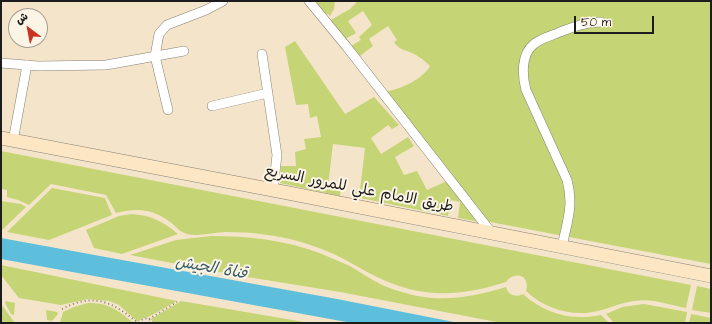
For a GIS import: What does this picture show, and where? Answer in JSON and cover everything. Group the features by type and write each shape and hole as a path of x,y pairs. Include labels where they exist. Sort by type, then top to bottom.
{"main road":[{"name":"طريق الامام علي للمرور السريع","path":"7,139 711,276"}],"street":[{"path":"168,110 155,56 159,34 167,25 206,10 223,1"},
{"path":"309,1 346,46 490,232"},
{"path":"562,247 571,206 567,180 526,90 523,79 523,68 528,50 534,44 576,25 601,22"},
{"path":"1,63 27,65 106,65 184,51"},
{"path":"262,54 277,154 273,190"},
{"path":"7,139 27,65"},
{"path":"212,106 268,93"}],"path":[{"path":"62,309 81,302 101,302 112,304 139,323 142,320 149,319 177,302"},
{"path":"149,319 153,323"}],"green space":[{"path":"312,1 335,1 334,9 330,16 328,14 321,13"},
{"path":"358,1 711,1 711,264 485,221 414,126 386,95 387,91 411,83 423,75 430,66 418,56 398,47 394,42 397,40 388,26 369,39 373,46 360,56 351,46 361,40 359,37 372,25 363,11 348,21 356,33 347,38 344,43 329,21 350,9"},
{"path":"295,41 345,114 374,97 399,125 392,129 388,125 371,138 381,154 408,137 414,146 395,157 404,175 417,171 427,190 447,181 480,222 458,218 460,202 451,200 448,216 351,196 352,189 360,190 365,148 333,144 328,186 341,188 340,196 280,183 281,166 296,166 295,152 306,149 304,139 321,137 317,116 310,118 308,104 296,105 285,47"},
{"path":"1,151 691,285 686,308 654,301 641,300 626,302 602,310 582,313 561,311 534,298 526,291 526,282 521,276 514,276 506,282 489,287 456,293 424,292 408,289 372,274 333,254 314,246 292,240 264,234 226,232 192,235 182,232 163,217 144,210 130,210 116,213 106,195 51,184 29,205 7,197 7,190 1,189"},
{"path":"52,188 105,198 112,215 49,240 7,232"},
{"path":"1,201 21,204 26,207 1,231"},
{"path":"131,214 157,220 178,234 122,254 94,248 86,230 119,216"},
{"path":"211,236 267,240 295,245 322,254 350,266 382,285 418,296 432,298 461,297 506,287 510,294 518,296 523,294 540,307 550,311 580,317 601,315 609,323 502,323 340,292 235,275 130,255 176,240"},
{"path":"1,265 177,301 148,317 141,319 138,322 119,305 109,301 88,299 61,305 19,298 1,275"},
{"path":"697,286 711,289 711,313 692,310"},
{"path":"6,301 15,303 14,315 11,314 5,303"},
{"path":"181,301 310,323 154,323 151,319"},
{"path":"88,303 102,304 113,308 134,323 60,323 63,312"},
{"path":"1,304 15,323 1,323"},
{"path":"644,304 687,312 685,323 614,323 606,314 622,307"},
{"path":"46,310 57,312 58,314 52,321 47,320"},
{"path":"691,314 711,318 711,323 689,323"}],"water":[{"path":"1,238 337,299 459,323 352,323 1,259"}],"water label":[{"name":"قناة الجيش","path":"211,269"}]}
